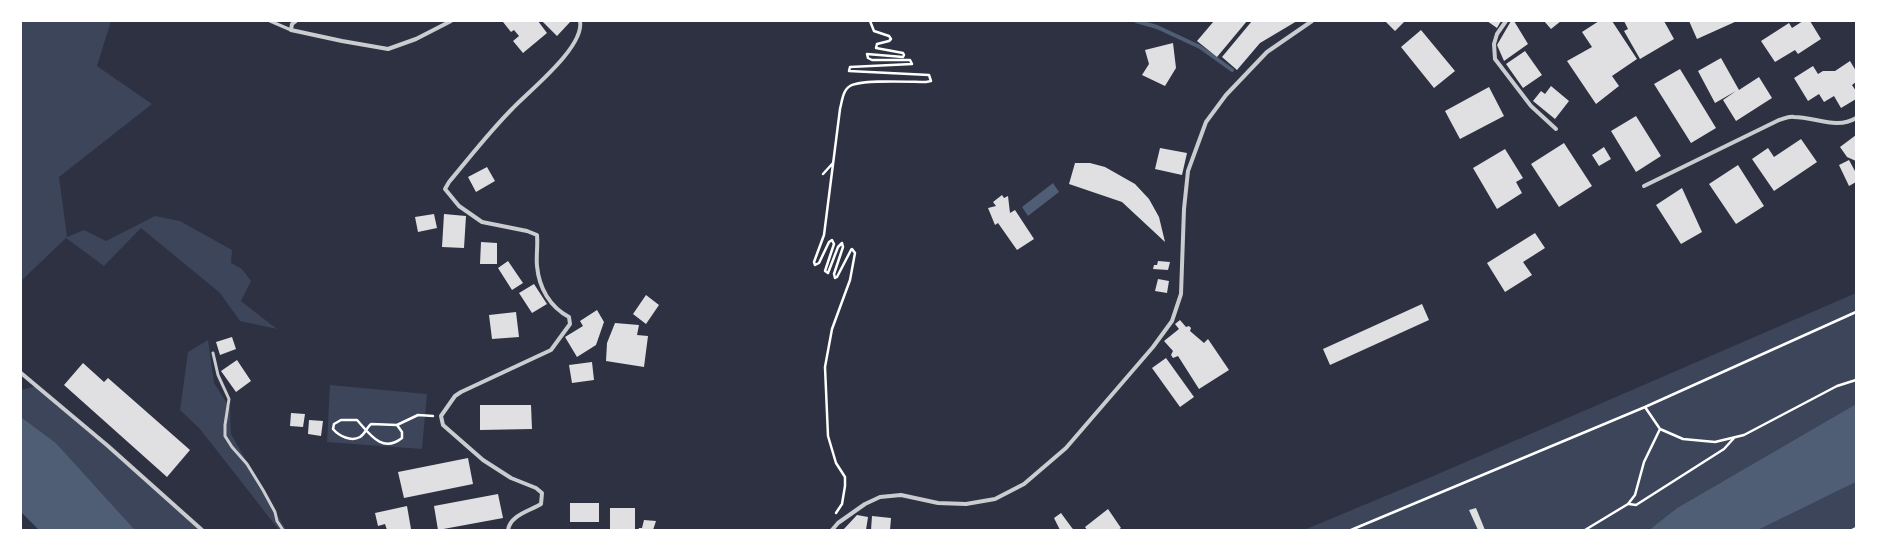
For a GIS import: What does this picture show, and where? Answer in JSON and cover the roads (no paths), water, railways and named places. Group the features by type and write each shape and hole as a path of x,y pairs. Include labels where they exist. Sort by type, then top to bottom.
{"street":[{"path":"296,21 292,24 291,30 342,42 388,49 416,39 451,21"},
{"path":"508,530 509,523 514,519 541,504 542,493 536,488 511,478 483,460 442,425 441,418 455,396 461,392 551,350 570,324 569,317 559,312 551,304 543,287 537,266 537,235 527,230 482,222 459,206 445,189 449,182 512,108 551,73 580,33 580,21"},
{"path":"832,530 838,523 865,504 880,497 900,495 938,503 966,504 995,499 1024,484 1066,448 1153,347 1172,321 1180,294 1184,209 1188,171 1206,122 1226,95 1267,52 1312,21"},
{"path":"1506,21 1497,34 1494,44 1495,60 1531,106 1556,129"},
{"path":"1644,186 1779,120 1793,116 1837,124 1856,118"},
{"path":"21,373 108,446 202,530"}],"lane":[{"path":"270,21 291,30"},
{"path":"213,353 218,375 229,399 225,436 232,447 247,464 275,512 277,521 283,530"}],"waterway":[{"path":"1136,21 1157,27 1200,47 1232,70"}]}
